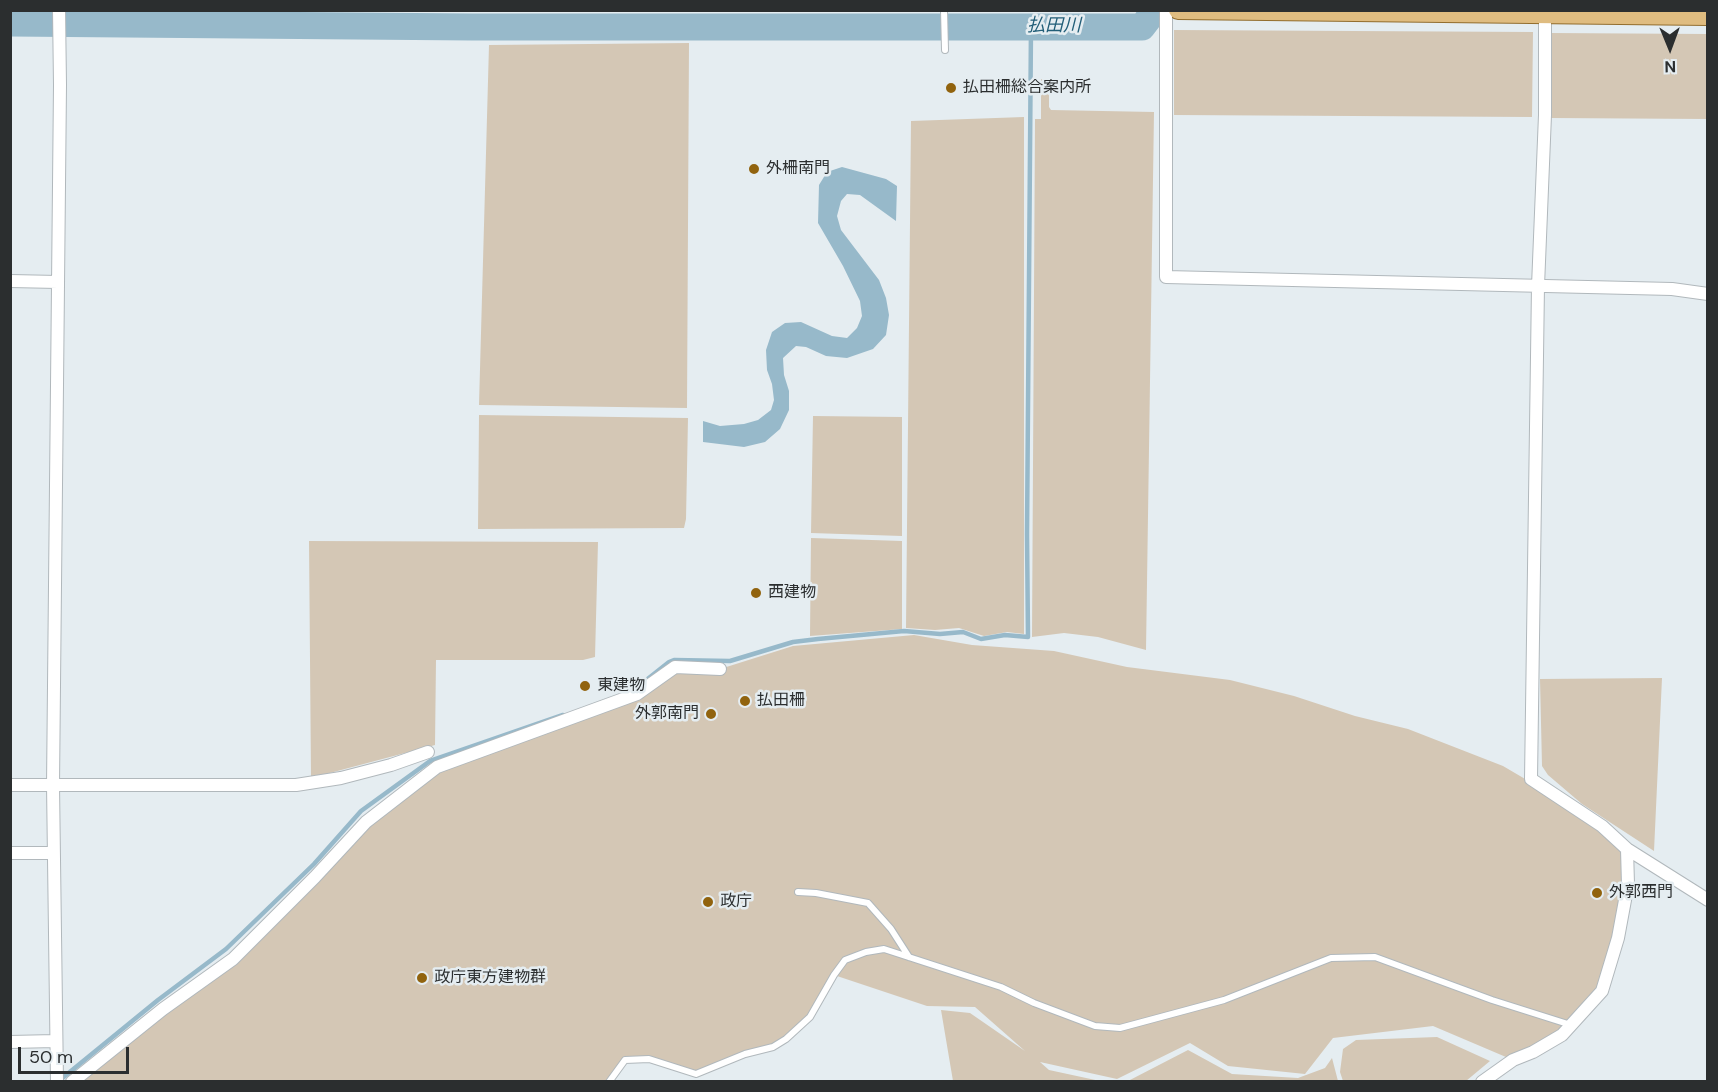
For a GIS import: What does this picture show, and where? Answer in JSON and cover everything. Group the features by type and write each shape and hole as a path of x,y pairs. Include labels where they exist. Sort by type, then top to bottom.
{"main road":[{"path":"1178,10 1707,16"}],"street":[{"path":"57,1082 53,785 59,10"},
{"path":"1167,10 1166,277 1672,289 1707,294"},
{"path":"1545,13 1545,115 1538,286 1531,779 1602,826 1627,849 1707,900"},
{"path":"10,281 58,282"},
{"path":"72,1082 163,1009 232,959 315,877 366,822 437,767 637,694 675,667 720,669"},
{"path":"10,785 296,785 391,765 428,752"},
{"path":"1482,1082 1513,1060 1533,1052 1562,1035 1602,991 1613,958 1628,884 1627,849"},
{"path":"10,853 53,853"},
{"path":"10,1042 55,1041"}],"lane":[{"path":"944,10 945,50"},
{"path":"798,892 816,893 868,903 891,929 909,958"},
{"path":"609,1082 625,1060 649,1059 696,1074 746,1054 763,1051 786,1039 810,1017 845,960 866,952 884,949 1000,987 1034,1003 1095,1026 1120,1028 1224,1000 1331,958 1375,957 1492,1000 1572,1025"}],"shaded area":[{"path":"1174,30 1533,32 1532,117 1174,115"},
{"path":"1551,33 1707,34 1707,119 1551,118"},
{"path":"689,43 687,408 479,405 489,45"},
{"path":"1041,79 1049,80 1051,110 1154,112 1146,650 1098,637 1064,633 1032,637 1035,119 1041,119"},
{"path":"1024,117 1024,634 1007,632 984,636 959,628 935,630 906,628 911,121"},
{"path":"479,415 688,418 684,528 478,529"},
{"path":"813,416 902,417 902,536 811,533"},
{"path":"811,538 902,541 902,629 810,636"},
{"path":"309,541 598,542 595,657 583,660 436,660 435,745 311,778"},
{"path":"914,635 972,645 1054,651 1127,667 1230,680 1408,729 1503,766 1566,803 1627,849 1628,884 1602,991 1572,1025 1513,1060 1433,1026 1333,1038 1305,1074 1228,1066 1190,1043 1117,1079 1040,1062 1049,1070 1100,1081 953,1081 941,1010 970,1013 1025,1051 975,1007 927,1006 834,975 810,1017 786,1039 696,1074 649,1059 625,1060 609,1082 72,1082 233,959 366,822 437,767 637,694 675,667 720,669 793,646"},
{"path":"1662,678 1654,851 1582,804 1548,775 1542,766 1540,679"},
{"path":"1437,1037 1490,1061 1466,1081 1343,1081 1340,1072 1343,1049 1356,1040"},
{"path":"1188,1050 1232,1074 1298,1078 1325,1068 1332,1058 1338,1081 1128,1081"}],"water":[{"path":"842,167 886,179 897,186 896,221 860,195 847,194 841,201 837,216 841,230 879,280 889,315 886,335 873,349 847,358 826,356 806,347 796,346 783,358 784,375 789,391 789,410 780,429 765,442 744,447 703,442 703,421 720,426 744,424 758,420 771,410 774,400 767,370 766,350 772,332 785,323 801,322 832,336 847,338 857,328 862,316 860,301 818,223 819,185 827,172"}],"waterway":[{"name":"払田川","path":"10,23 472,27 1142,27 1155,10"},
{"path":"640,685 674,660 730,661 793,642 904,631 940,634 963,632 981,639 1005,635 1028,637 1031,26"},
{"path":"60,1080 158,1000 226,949 314,864 361,811 430,761 563,715"}],"place":[{"name":"払田柵総合案内所","path":"951,88"},
{"name":"外柵南門","path":"754,169"},
{"name":"西建物","path":"756,593"},
{"name":"東建物","path":"585,686"},
{"name":"払田柵","path":"745,701"},
{"name":"外郭南門","path":"711,714"},
{"name":"外郭西門","path":"1597,893"},
{"name":"政庁","path":"708,902"},
{"name":"政庁東方建物群","path":"422,978"}]}
